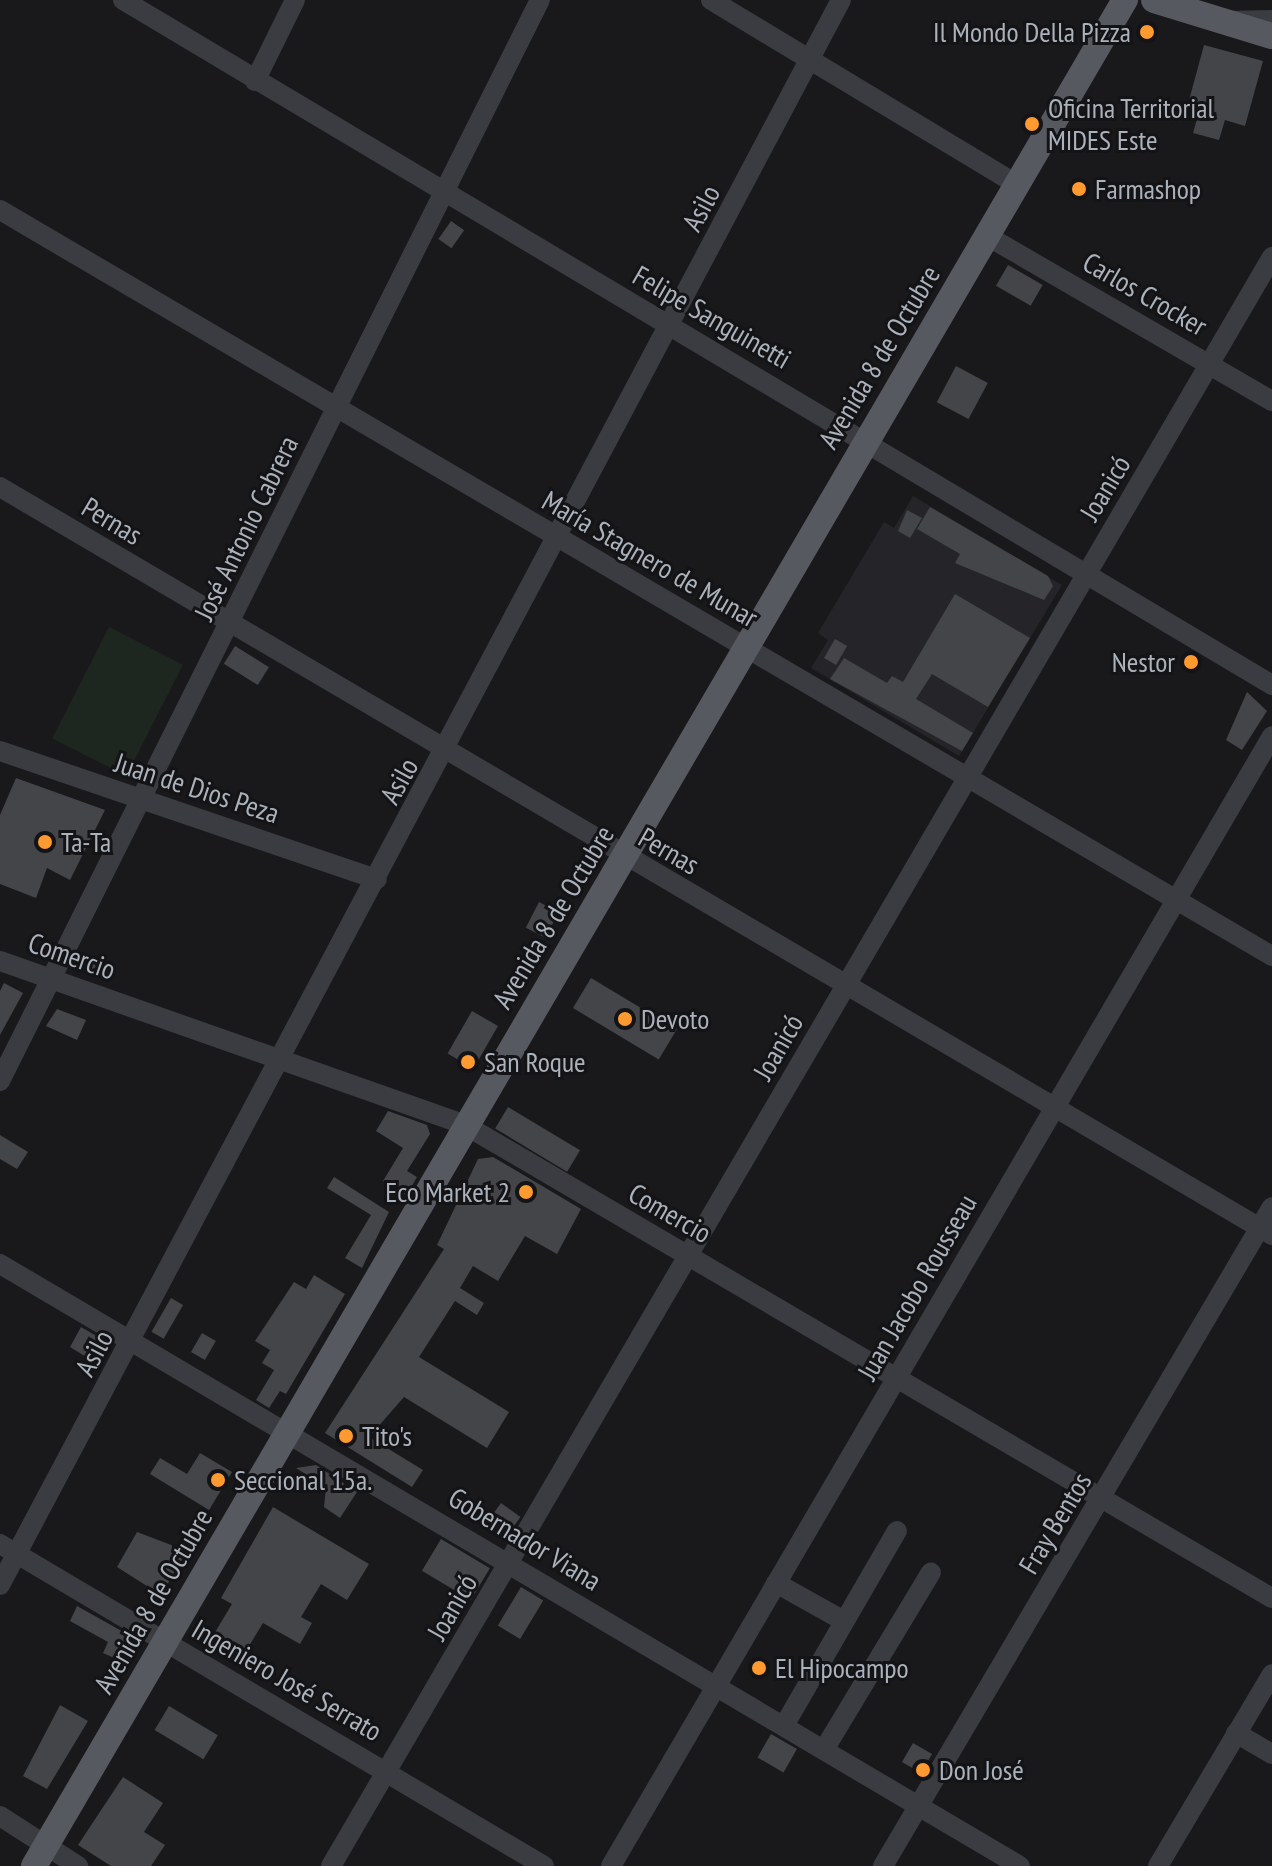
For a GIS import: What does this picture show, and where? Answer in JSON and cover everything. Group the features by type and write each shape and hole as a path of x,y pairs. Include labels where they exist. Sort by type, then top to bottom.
{"main road":[{"name":"Avenida 8 de Octubre","path":"40,1856 290,1432 465,1125 626,860 745,647 1019,186 1125,0"},
{"path":"1154,0 1272,36"}],"street":[{"name":"Felipe Sanguinetti","path":"123,0 444,193 867,438 1272,685"},
{"path":"255,81 295,0"},
{"name":"José Antonio Cabrera","path":"0,1081 540,0"},
{"path":"711,0 1019,186"},
{"name":"Asilo","path":"0,1585 8,1549 133,1341 841,0"},
{"path":"1224,21 1272,20"},
{"name":"María Stagnero de Munar","path":"0,210 335,410 556,536 1272,956"},
{"name":"Carlos Crocker","path":"989,237 1272,401"},
{"name":"Joanicó","path":"331,1866 1272,257"},
{"name":"Pernas","path":"0,487 626,860 847,984 1266,1232"},
{"name":"Juan Jacobo Rousseau","path":"611,1866 714,1685 1272,736"},
{"name":"Juan de Dios Peza","path":"0,751 141,802 377,879"},
{"name":"Comercio","path":"0,961 465,1125 1272,1598"},
{"name":"Fray Bentos","path":"883,1866 1266,1232 1272,1207"},
{"name":"Gobernador Viana","path":"0,1264 785,1724 1020,1866"},
{"path":"785,1724 897,1531"},
{"name":"Ingeniero José Serrato","path":"8,1549 544,1866"},
{"path":"825,1748 931,1572"},
{"path":"776,1583 844,1621"},
{"path":"1158,1866 1272,1674"},
{"path":"1236,1733 1272,1754"},
{"path":"0,1816 40,1856 78,1866"}],"shaded area":[{"path":"913,496 1062,585 959,756 811,668 828,640 818,633 884,522 894,528"},
{"path":"109,627 183,665 126,776 52,738"}],"building":[{"path":"1204,45 1263,61 1245,126 1225,120 1219,140 1193,133 1200,108 1188,104"},
{"path":"451,221 464,230 451,248 438,239"},
{"path":"1008,265 1043,285 1031,306 996,286"},
{"path":"956,366 988,383 969,419 937,402"},
{"path":"930,507 1048,576 1053,586 1044,600 955,563 960,554 917,529"},
{"path":"907,510 922,518 910,538 898,531"},
{"path":"955,594 1030,638 988,707 932,674 916,699 973,733 962,751 830,679 844,658 887,683 892,676 903,682"},
{"path":"835,639 847,646 836,665 824,658"},
{"path":"235,646 269,667 258,685 224,664"},
{"path":"1247,692 1267,711 1242,750 1226,740"},
{"name":"Ta-Ta","path":"16,778 105,810 70,880 47,868 36,898 0,884 0,815"},
{"path":"539,902 559,912 545,938 526,928"},
{"path":"82,955 109,964 105,977 75,966"},
{"name":"Devoto","path":"591,978 677,1030 659,1060 573,1008"},
{"path":"4,983 23,993 0,1035 0,991"},
{"path":"57,1009 86,1020 77,1040 46,1026"},
{"path":"472,1011 498,1026 473,1068 448,1053"},
{"path":"508,1107 580,1150 567,1172 495,1128"},
{"path":"388,1111 427,1125 430,1134 407,1171 417,1177 407,1195 383,1181 403,1148 376,1131"},
{"path":"0,1135 28,1152 17,1169 0,1159"},
{"path":"493,1157 581,1209 557,1254 525,1236 498,1281 473,1266 460,1288 484,1303 477,1315 455,1301 419,1357 509,1412 487,1448 404,1397 369,1437 423,1470 412,1487 325,1433 444,1249 437,1245 478,1159"},
{"path":"334,1177 389,1212 362,1268 345,1258 371,1215 327,1188"},
{"path":"314,1275 345,1294 286,1394 280,1391 269,1408 256,1400 274,1370 262,1363 270,1350 255,1341 294,1282 306,1289"},
{"path":"171,1298 183,1305 164,1339 152,1332"},
{"path":"81,1327 105,1341 101,1366 70,1347"},
{"path":"202,1333 216,1341 205,1360 191,1352"},
{"path":"200,1453 232,1472 209,1510 150,1474 160,1458 187,1474"},
{"path":"316,1465 357,1492 340,1518 324,1507 326,1487 296,1468"},
{"path":"501,1503 520,1517 505,1538 486,1524"},
{"path":"273,1507 369,1564 347,1600 321,1584 301,1617 312,1623 300,1644 263,1623 241,1659 218,1646 214,1634 232,1604 221,1598"},
{"path":"137,1532 187,1551 161,1595 117,1567"},
{"path":"441,1539 490,1568 471,1600 422,1571"},
{"path":"521,1587 543,1600 520,1639 498,1626"},
{"path":"77,1606 136,1639 123,1662 103,1653 108,1642 70,1621"},
{"path":"60,1705 88,1721 47,1789 23,1776"},
{"path":"169,1706 218,1735 203,1759 155,1730"},
{"path":"771,1734 797,1749 783,1772 758,1757"},
{"path":"913,1743 932,1754 921,1773 902,1762"},
{"path":"123,1777 163,1803 144,1832 165,1845 151,1866 111,1866 78,1845"}],"place":[{"name":"Il Mondo Della Pizza","path":"1147,32"},
{"name":"Oficina Territorial MIDES Este","path":"1032,124"},
{"name":"Farmashop","path":"1079,189"},
{"name":"Nestor","path":"1191,662"},
{"name":"Ta-Ta","path":"45,842"},
{"name":"Devoto","path":"625,1019"},
{"name":"San Roque","path":"468,1062"},
{"name":"Eco Market 2","path":"526,1192"},
{"name":"Tito's","path":"346,1436"},
{"name":"Seccional 15a.","path":"218,1480"},
{"name":"El Hipocampo","path":"759,1668"},
{"name":"Don José","path":"923,1770"}]}
